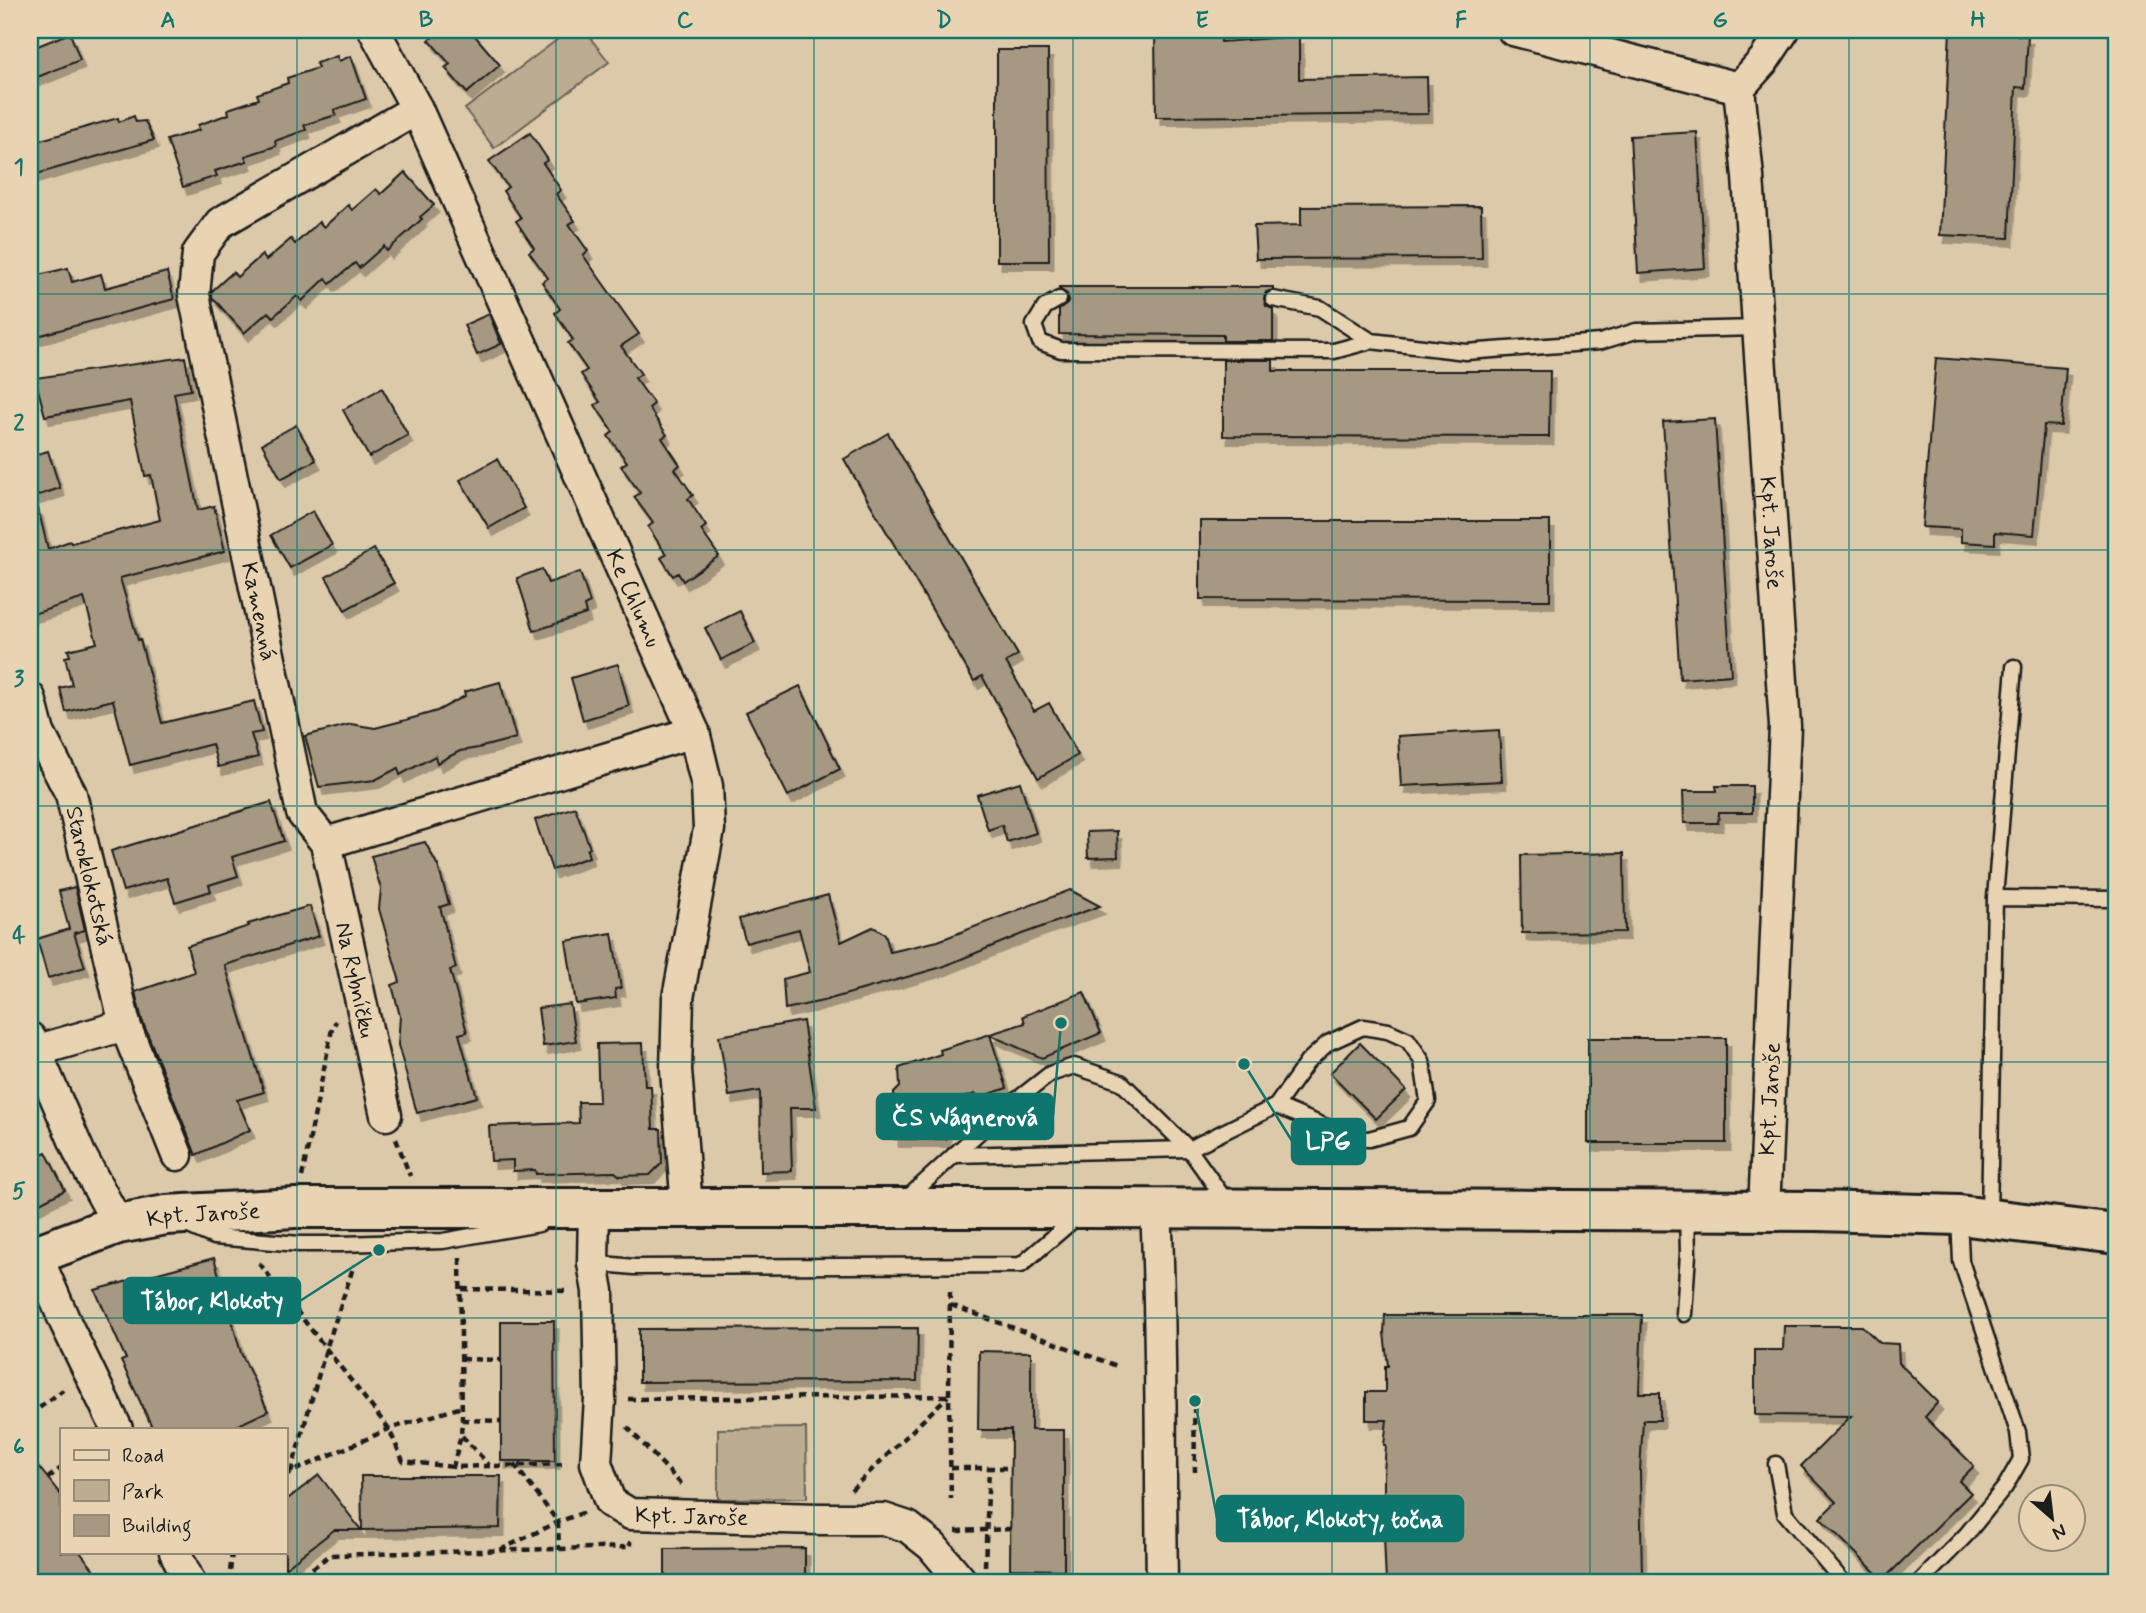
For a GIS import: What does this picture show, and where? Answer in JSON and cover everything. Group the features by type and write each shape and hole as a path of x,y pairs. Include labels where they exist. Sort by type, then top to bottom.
{"street":[{"name":"Ke Chlumu","path":"374,30 417,109 694,732 707,786 709,829 678,998 676,1070 687,1207"},
{"path":"1513,30 1740,88 1765,60 1784,30"},
{"name":"Kpt. Jaroše","path":"1740,88 1785,726 1764,1211"},
{"name":"Kamenná","path":"326,843 302,813 194,295 198,253 220,223 417,109"},
{"name":"Staroklokotská","path":"30,698 35,734 71,794 125,1025 177,1155"},
{"path":"326,843 694,732"},
{"name":"Na Rybníčku","path":"326,843 386,1115"},
{"path":"118,1224 80,1154 33,1044 125,1025"},
{"name":"Kpt. Jaroše","path":"33,1256 118,1224 166,1215 295,1208 1764,1211 1974,1217 2112,1234"},
{"name":"Kpt. Jaroše","path":"594,1208 593,1263 598,1291 600,1399 596,1463 620,1508 711,1516 884,1519 908,1527 974,1576"},
{"path":"1156,1208 1160,1290 1162,1583"},
{"path":"33,1256 117,1428"},
{"path":"176,1554 190,1583"}],"lane":[{"path":"1059,299 1045,307 1034,325 1040,342 1061,350 1334,351 1371,341 1466,352 1600,342 1636,331 1758,328"},
{"path":"1273,299 1320,308 1371,341"},
{"path":"1919,1583 1966,1535 2005,1487 2021,1458 2018,1432 1961,1262 1974,1217 1995,898 2014,667"},
{"path":"1995,898 2116,899"},
{"path":"954,1155 1189,1149 1276,1106 1308,1061 1328,1043 1363,1027 1388,1031 1408,1040 1422,1061 1428,1101 1409,1128 1370,1139 1353,1138 1276,1106"},
{"path":"897,1208 1000,1113 1050,1074 1074,1066 1121,1082 1189,1149 1230,1208"},
{"path":"166,1215 214,1237 340,1244 462,1239 557,1220 594,1208"},
{"path":"593,1263 634,1267 1021,1265 1087,1208"},
{"path":"1684,1314 1688,1212"},
{"path":"1776,1464 1785,1513 1844,1583"}],"path":[{"path":"295,1208 332,1029 356,976"},
{"path":"386,1115 423,1209"},
{"path":"453,1467 462,1420 460,1247"},
{"path":"253,1255 389,1429 403,1461 453,1467 596,1463"},
{"path":"288,1473 354,1263"},
{"path":"462,1289 574,1291"},
{"path":"950,1292 951,1499"},
{"path":"951,1305 1121,1367"},
{"path":"462,1359 501,1360"},
{"path":"30,1415 63,1390"},
{"path":"1194,1394 1195,1472"},
{"path":"600,1399 949,1396"},
{"path":"852,1489 949,1396"},
{"path":"600,1399 711,1516"},
{"path":"288,1473 389,1429 462,1407"},
{"path":"462,1420 501,1421"},
{"path":"461,1435 490,1466"},
{"path":"514,1464 558,1522 559,1550"},
{"path":"951,1468 1011,1468"},
{"path":"974,1576 986,1530 989,1468"},
{"path":"47,1478 60,1469"},
{"path":"293,1583 330,1555 496,1552 630,1547 620,1508 558,1522 496,1552"},
{"path":"952,1531 1011,1529"},
{"path":"229,1583 232,1554"},
{"path":"138,1583 153,1572"}],"green space":[{"path":"570,30 584,30 609,62 494,148 465,109"},
{"path":"806,1428 807,1498 718,1499 718,1429"}],"building":[{"path":"441,30 470,30 500,65 467,93 445,68 450,64 429,40"},
{"path":"1155,30 1221,30 1221,42 1299,36 1299,79 1427,77 1428,114 1156,117"},
{"path":"1950,30 2018,30 2018,35 2028,36 2025,88 2016,87 2009,238 1940,235"},
{"path":"70,33 80,60 30,80 30,49"},
{"path":"997,50 1048,50 1049,261 997,261"},
{"path":"337,56 339,61 351,56 366,99 334,110 336,115 304,125 306,130 275,141 276,146 245,156 247,161 215,171 217,176 183,187 167,140 199,130 198,125 229,114 228,109 259,99 257,94 288,83 287,78 318,68 316,63"},
{"path":"134,116 136,122 145,121 154,140 30,176 30,143"},
{"path":"1697,132 1705,268 1638,273 1630,136"},
{"path":"530,133 548,160 543,163 561,190 556,194 575,221 569,224 588,251 583,255 639,334 621,346 641,374 635,378 654,404 649,408 667,435 662,438 680,465 675,469 693,495 688,499 706,526 701,530 719,556 683,581 678,573 673,576 661,558 666,554 648,527 653,523 634,497 640,493 621,466 627,462 608,436 613,432 595,405 600,402 581,374 587,370 568,343 573,340 555,313 560,309 542,282 548,278 529,252 534,248 516,221 521,218 503,191 508,187 489,161"},
{"path":"405,172 434,205 387,251 384,246 359,268 355,263 330,284 326,278 302,301 297,296 273,317 268,312 244,333 212,297 212,291 233,272 237,277 262,255 266,260 291,239 295,244 319,222 324,227 348,205 352,210 376,189 381,194"},
{"path":"1481,206 1482,258 1256,259 1254,226 1301,225 1301,207"},
{"path":"68,268 72,282 101,274 105,288 167,272 174,299 30,338 30,277"},
{"path":"1059,287 1273,287 1273,290 1266,292 1264,298 1266,306 1273,309 1273,341 1223,341 1223,335 1059,334 1059,310 1069,300"},
{"path":"489,314 501,344 477,355 464,325"},
{"path":"185,357 191,390 174,393 198,510 214,506 225,551 120,578 138,640 140,639 162,723 254,701 262,732 251,734 258,757 218,767 212,744 130,765 113,700 66,712 60,688 72,685 65,657 70,656 68,650 97,643 84,598 30,615 30,509 38,508 48,549 70,541 71,543 160,520 151,475 145,476 130,401 45,416 35,378"},
{"path":"1936,358 2066,368 2061,426 2044,425 2034,535 1995,532 1995,544 1961,542 1961,529 1922,527"},
{"path":"1223,360 1273,360 1273,371 1550,371 1549,437 1223,436"},
{"path":"382,388 408,435 369,457 343,410"},
{"path":"1715,419 1731,675 1680,679 1663,422"},
{"path":"296,425 316,460 281,479 262,444"},
{"path":"888,433 1018,655 1006,662 1034,711 1049,703 1078,755 1038,778 982,676 974,681 844,459"},
{"path":"48,451 60,488 30,498 30,456"},
{"path":"497,459 524,508 489,528 460,480"},
{"path":"313,511 332,545 290,568 271,535"},
{"path":"1200,521 1550,521 1550,600 1200,599"},
{"path":"374,549 394,583 345,610 326,577"},
{"path":"542,569 548,583 580,572 590,603 584,606 586,614 534,631 517,578"},
{"path":"740,611 755,643 721,660 705,628"},
{"path":"618,664 629,706 583,720 571,678"},
{"path":"500,682 516,738 460,751 437,763 435,756 400,775 398,768 375,780 319,787 305,736 351,724 375,728 406,720 437,711 465,696 464,692"},
{"path":"800,686 840,769 788,796 746,712"},
{"path":"1499,730 1502,781 1401,786 1398,736"},
{"path":"1020,782 1036,833 1007,842 1002,825 988,830 977,795"},
{"path":"1716,786 1752,786 1752,813 1719,813 1718,823 1684,823 1683,791 1717,791"},
{"path":"271,802 284,841 232,857 238,876 209,885 211,891 175,902 167,878 123,891 111,851"},
{"path":"575,807 590,848 587,850 589,857 552,870 535,820"},
{"path":"1117,831 1118,857 1088,858 1087,832"},
{"path":"425,842 438,866 449,904 440,907 456,968 450,970 467,1032 459,1034 477,1097 417,1113 398,1045 400,1016 392,985 400,982 379,909 381,889 371,856"},
{"path":"1624,853 1625,932 1522,933 1521,855"},
{"path":"75,887 85,930 74,933 85,967 48,978 37,939 69,929 59,891"},
{"path":"1070,890 1100,906 942,967 785,1009 783,979 810,972 799,929 746,943 739,919 828,895 841,942 873,927 885,934 890,952 938,941"},
{"path":"310,906 319,936 225,965 264,1092 237,1100 250,1130 196,1155 142,1020 135,992 194,972 187,946"},
{"path":"612,933 621,988 615,989 616,998 576,1004 566,941"},
{"path":"1084,992 1101,1033 1042,1058 990,1035 1007,1088 981,1097 975,1094 946,1103 946,1139 894,1139 894,1093 900,1087 899,1068 941,1054 940,1050 1025,1023 1023,1016"},
{"path":"570,1004 576,1041 543,1046 538,1008"},
{"path":"803,1021 816,1108 790,1108 792,1171 761,1172 760,1091 729,1096 719,1036"},
{"path":"1588,1038 1726,1038 1726,1143 1588,1143"},
{"path":"643,1043 645,1086 651,1086 653,1129 661,1129 662,1163 650,1175 620,1176 615,1172 536,1174 535,1170 513,1171 513,1160 491,1161 489,1126 579,1123 578,1102 599,1102 597,1044"},
{"path":"1360,1043 1406,1090 1376,1119 1330,1073"},
{"path":"46,1152 65,1190 30,1208 30,1159"},
{"path":"214,1258 241,1353 268,1411 232,1428 153,1428 121,1361 126,1359 95,1290"},
{"path":"1385,1315 1642,1315 1639,1393 1660,1393 1660,1420 1643,1420 1640,1472 1642,1576 1638,1576 1638,1583 1386,1583 1384,1445 1387,1420 1366,1420 1366,1392 1385,1392 1385,1366 1388,1366"},
{"path":"501,1321 554,1321 555,1461 501,1461"},
{"path":"1784,1326 1862,1326 1880,1343 1898,1344 1899,1363 1938,1402 1925,1417 1974,1466 1959,1481 1971,1493 1883,1580 1820,1518 1836,1502 1801,1466 1851,1416 1755,1415 1755,1350 1783,1350"},
{"path":"918,1328 917,1381 639,1382 639,1329"},
{"path":"979,1351 1031,1352 1031,1430 1064,1430 1064,1570 1010,1569 1011,1430 978,1430"},
{"path":"30,1456 60,1494 60,1554 82,1554 104,1583 38,1583 30,1573"},
{"path":"319,1475 361,1530 334,1530 285,1568 287,1499"},
{"path":"361,1476 501,1476 500,1528 362,1530"},
{"path":"805,1548 805,1583 665,1583 665,1549"}],"place":[{"name":"ČS Wágnerová","path":"1061,1023"},
{"name":"LPG","path":"1244,1064"},
{"name":"Tábor, Klokoty","path":"379,1250"},
{"name":"Tábor, Klokoty, točna","path":"1195,1401"}]}
